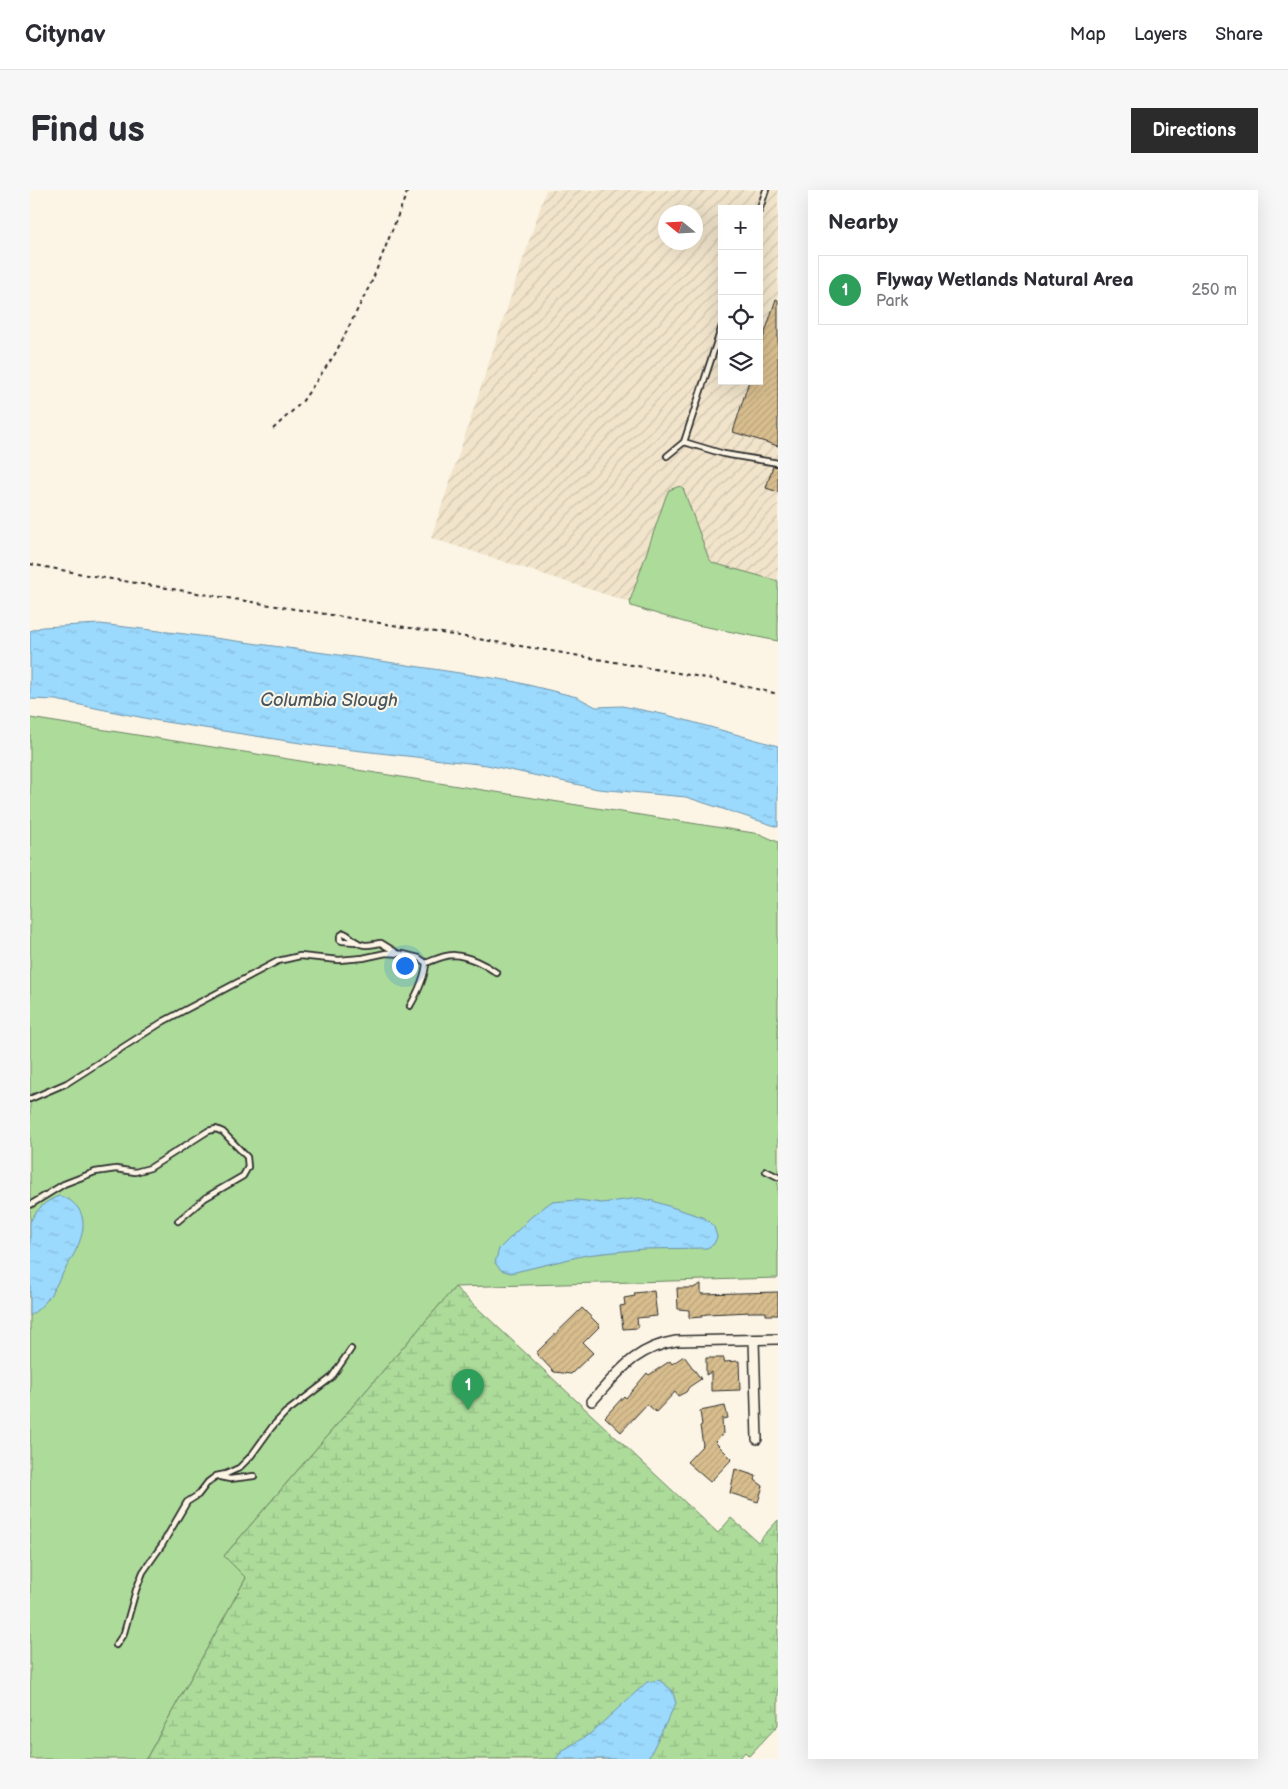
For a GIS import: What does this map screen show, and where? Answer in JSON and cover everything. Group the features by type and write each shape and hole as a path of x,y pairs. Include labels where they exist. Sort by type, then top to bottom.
{"street":[{"path":"592,1401 634,1358 648,1349 664,1343 778,1339"},
{"path":"754,1340 757,1439"}],"lane":[{"path":"761,205 766,190"},
{"path":"667,456 684,442 718,338"},
{"path":"684,442 724,454 778,464"},
{"path":"356,942 369,946 381,943 398,954"},
{"path":"30,1099 67,1083 164,1021 278,962 300,956 339,960 363,958 386,953 418,958 426,963"},
{"path":"426,963 453,955 484,964 497,973"},
{"path":"410,1006 420,986 426,963"},
{"path":"30,1205 64,1184 95,1172 116,1169 135,1172 150,1168 208,1131 216,1129 223,1132 246,1157 248,1167 243,1176 205,1198 178,1221"},
{"path":"766,1171 778,1177"},
{"path":"116,1645 124,1633 136,1590 144,1572 188,1502 198,1495 208,1482 216,1476 239,1468 251,1456 272,1427 285,1413 331,1378 351,1349"},
{"path":"216,1476 230,1479 254,1476"}],"path":[{"path":"273,429 302,402 335,354 372,281 408,190"},
{"path":"30,564 718,680 778,694"}],"shaded area":[{"path":"546,190 778,190 778,639 626,601 431,538"}],"green space":[{"path":"680,486 683,488 709,559 713,563 778,581 778,641 687,623 631,606 630,601 666,496 669,490"},
{"path":"30,718 760,834 778,842 778,1278 455,1287 224,1556 246,1578 146,1759 30,1759"},
{"path":"455,1287 718,1533 731,1518 758,1542 778,1520 778,1725 749,1756 745,1752 739,1759 146,1759 246,1578 224,1556"}],"water":[{"name":"Columbia Slough","path":"100,624 361,658 512,681 577,697 596,707 622,706 667,715 778,746 778,827 686,797 598,789 487,765 326,747 159,721 56,700 30,699 30,631 42,627"},
{"path":"59,1196 74,1203 82,1216 83,1224 80,1241 47,1300 30,1316 30,1222 42,1206"},
{"path":"639,1198 705,1218 714,1227 717,1237 714,1244 707,1248 643,1249 586,1255 511,1273 501,1270 495,1263 499,1249 531,1217 551,1202 578,1200 602,1203"},
{"path":"659,1680 672,1690 676,1703 648,1759 556,1759 562,1751 591,1733 647,1682"}],"building":[{"path":"776,299 778,300 778,446 733,432 748,385 763,385 763,339"},
{"path":"773,466 778,467 778,492 766,488"},
{"path":"701,1284 701,1294 778,1292 778,1315 766,1315 766,1312 752,1312 707,1314 702,1315 702,1317 689,1318 689,1310 678,1309 677,1288 693,1288"},
{"path":"654,1291 657,1316 637,1318 638,1328 623,1329 620,1306 625,1305 624,1298 635,1296 634,1293"},
{"path":"582,1308 600,1326 583,1343 593,1353 571,1374 554,1372 536,1353"},
{"path":"684,1356 701,1379 689,1387 686,1392 678,1396 675,1392 656,1412 647,1404 621,1432 605,1417 624,1396 626,1398 647,1373 649,1375 670,1361 672,1364"},
{"path":"706,1358 724,1358 724,1362 739,1361 740,1390 711,1391 711,1372 706,1375"},
{"path":"725,1406 728,1418 722,1419 723,1434 715,1442 732,1459 710,1482 687,1462 703,1445 700,1411"},
{"path":"735,1469 756,1476 755,1480 763,1486 758,1502 730,1493"}],"place":[{"name":"Flyway Wetlands Natural Area","path":"468,1410"}]}
